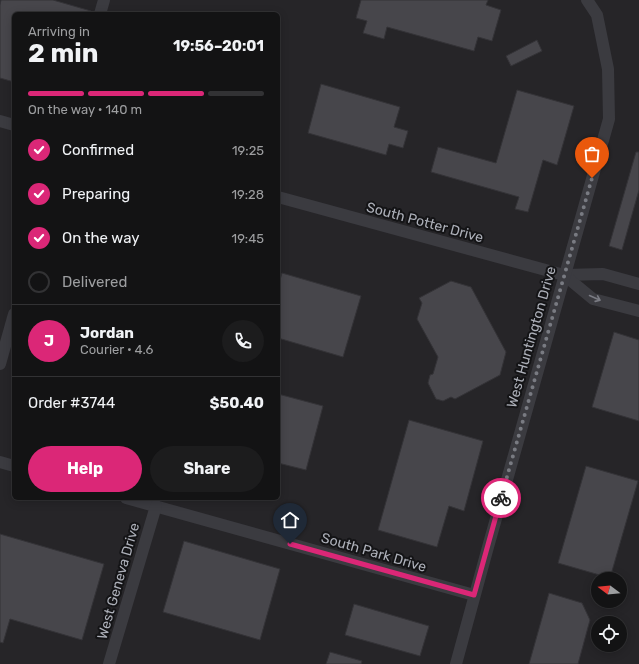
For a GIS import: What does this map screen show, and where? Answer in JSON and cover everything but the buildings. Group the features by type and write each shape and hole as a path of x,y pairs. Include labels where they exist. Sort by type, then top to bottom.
{"street":[{"path":"101,12 104,0"},
{"name":"West Huntington Drive","path":"456,664 474,595 609,119 608,69 597,15 587,0"},
{"path":"0,121 12,124"},
{"name":"South Potter Drive","path":"280,198 564,275 603,274 639,284"},
{"name":"South Potter Drive","path":"564,275 593,298 639,311"},
{"path":"0,364 12,321"},
{"path":"0,462 12,465"},
{"name":"South Park Drive","path":"134,500 474,595"},
{"name":"West Geneva Drive","path":"109,664 156,506"}],"shaded area":[{"path":"0,0 639,0 639,664 0,664"}],"way so far":[{"path":"501,498 592,178"}],"route":[{"path":"290,544 474,595 501,498"}]}
